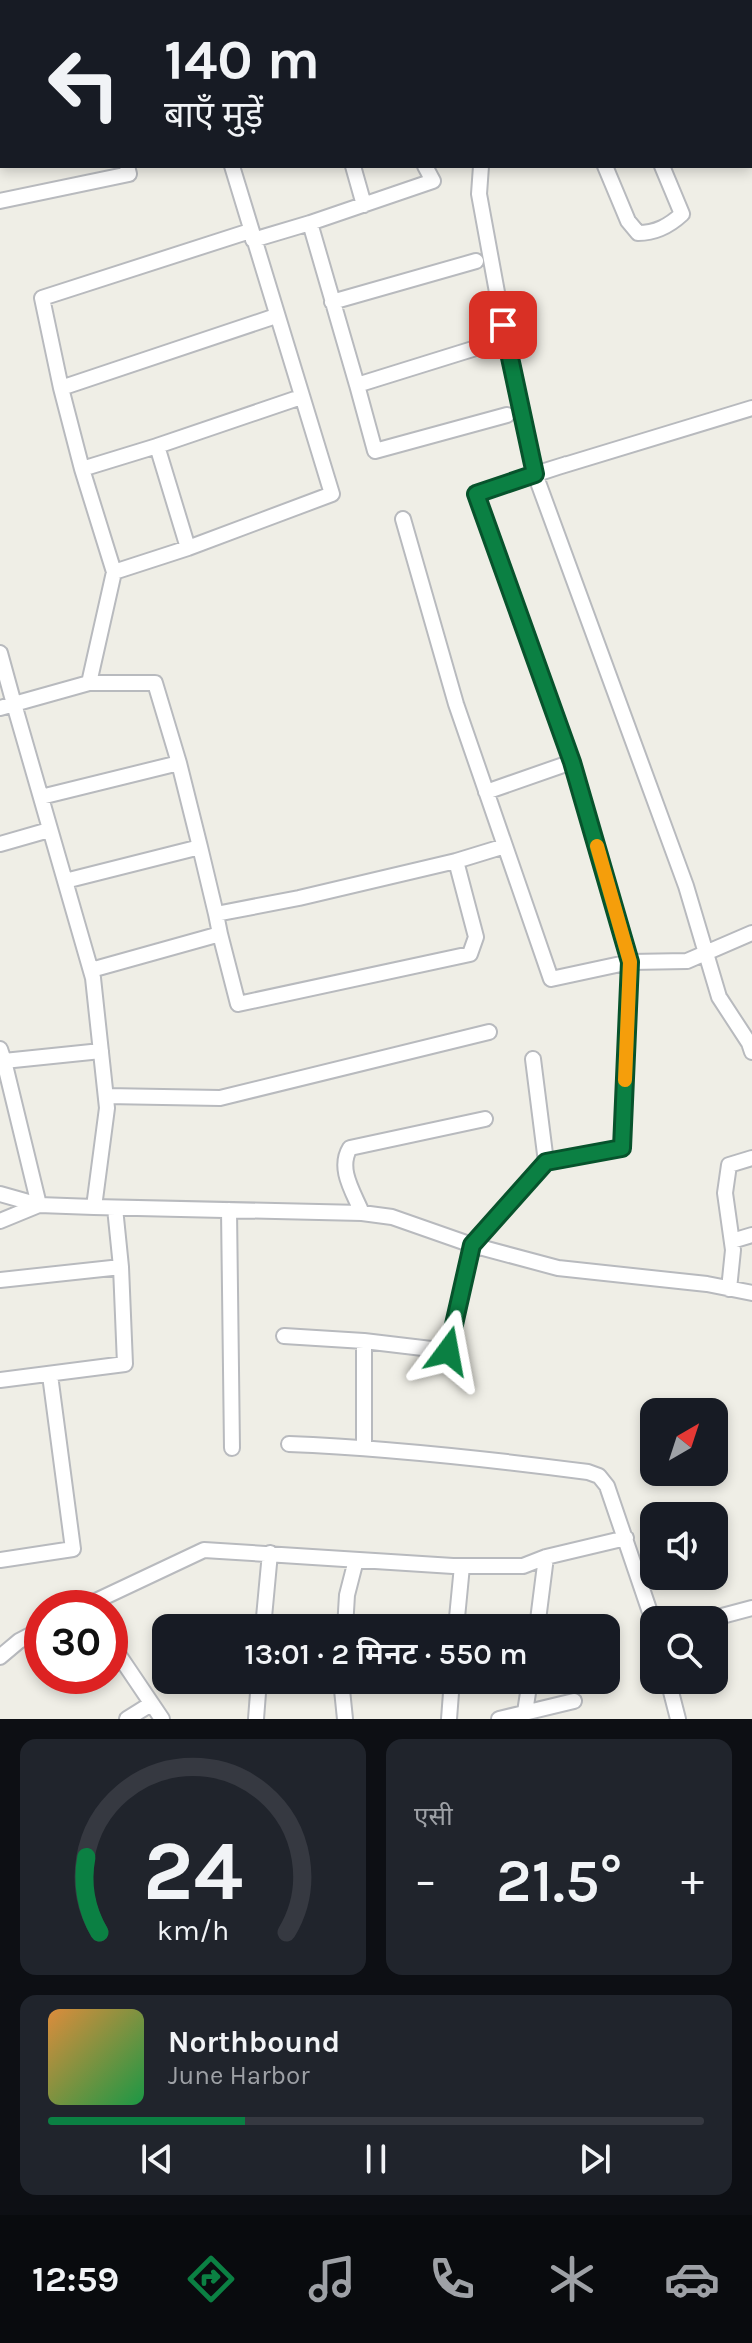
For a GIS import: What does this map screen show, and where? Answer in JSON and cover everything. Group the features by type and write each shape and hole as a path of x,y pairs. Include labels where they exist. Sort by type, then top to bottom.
{"street":[{"path":"0,201 129,174 128,168"},
{"path":"114,572 332,494 233,168"},
{"path":"354,168 364,205"},
{"path":"89,683 114,572 82,469 42,298 251,235 310,223 364,205 433,181 426,168"},
{"path":"481,168 479,194 535,474 686,886 719,997 752,1052"},
{"path":"606,168 628,221 638,233 646,233 668,227 682,214 663,168"},
{"path":"310,223 375,451 507,415"},
{"path":"332,302 476,261"},
{"path":"61,388 276,316"},
{"path":"357,385 492,343"},
{"path":"82,469 301,397"},
{"path":"284,1336 448,1351 472,1245 546,1162 622,1148 630,962 572,762 476,494 752,408"},
{"path":"157,446 188,548"},
{"path":"403,519 456,704 551,979 630,962 687,961 752,933"},
{"path":"0,653 7,706 41,797 91,970 107,1108 94,1207"},
{"path":"7,706 89,683 155,683 179,763 238,1004 470,954 476,937 456,861"},
{"path":"486,792 572,762"},
{"path":"41,797 179,763"},
{"path":"0,844 49,830"},
{"path":"216,914 299,898 456,861 505,846"},
{"path":"65,881 200,847"},
{"path":"91,970 220,934"},
{"path":"106,1096 220,1098 489,1032"},
{"path":"39,1205 4,1080 2,1055 101,1051"},
{"path":"533,1059 546,1162"},
{"path":"362,1213 344,1170 345,1155 350,1148 485,1119"},
{"path":"729,1289 733,1250 725,1193 729,1165 752,1158"},
{"path":"0,1194 39,1205 362,1213 392,1217 472,1245 558,1268 707,1284 752,1293"},
{"path":"0,1221 39,1205"},
{"path":"0,1380 125,1364 115,1208"},
{"path":"229,1210 232,1448"},
{"path":"732,1241 752,1235"},
{"path":"0,1280 121,1267"},
{"path":"364,1341 364,1447"},
{"path":"0,1560 73,1549 50,1375"},
{"path":"289,1444 464,1456 599,1476 607,1486 648,1606"},
{"path":"120,1590 204,1550 462,1566 523,1566 546,1557 626,1538"},
{"path":"264,1614 270,1553"},
{"path":"539,1614 546,1557"},
{"path":"346,1614 356,1560"},
{"path":"457,1614 462,1566"},
{"path":"728,1614 752,1608"},
{"path":"0,1657 24,1638"},
{"path":"128,1669 162,1719"},
{"path":"256,1719 258,1694"},
{"path":"342,1694 345,1719"},
{"path":"449,1719 451,1694"},
{"path":"525,1712 528,1694"},
{"path":"672,1694 678,1719"},
{"path":"499,1719 574,1701"},
{"path":"127,1719 151,1704"}],"slow traffic":[{"path":"597,846 630,962 625,1080"}],"route":[{"path":"448,1351 472,1245 546,1162 622,1148 630,962 572,762 476,494 535,474 503,325"}]}
